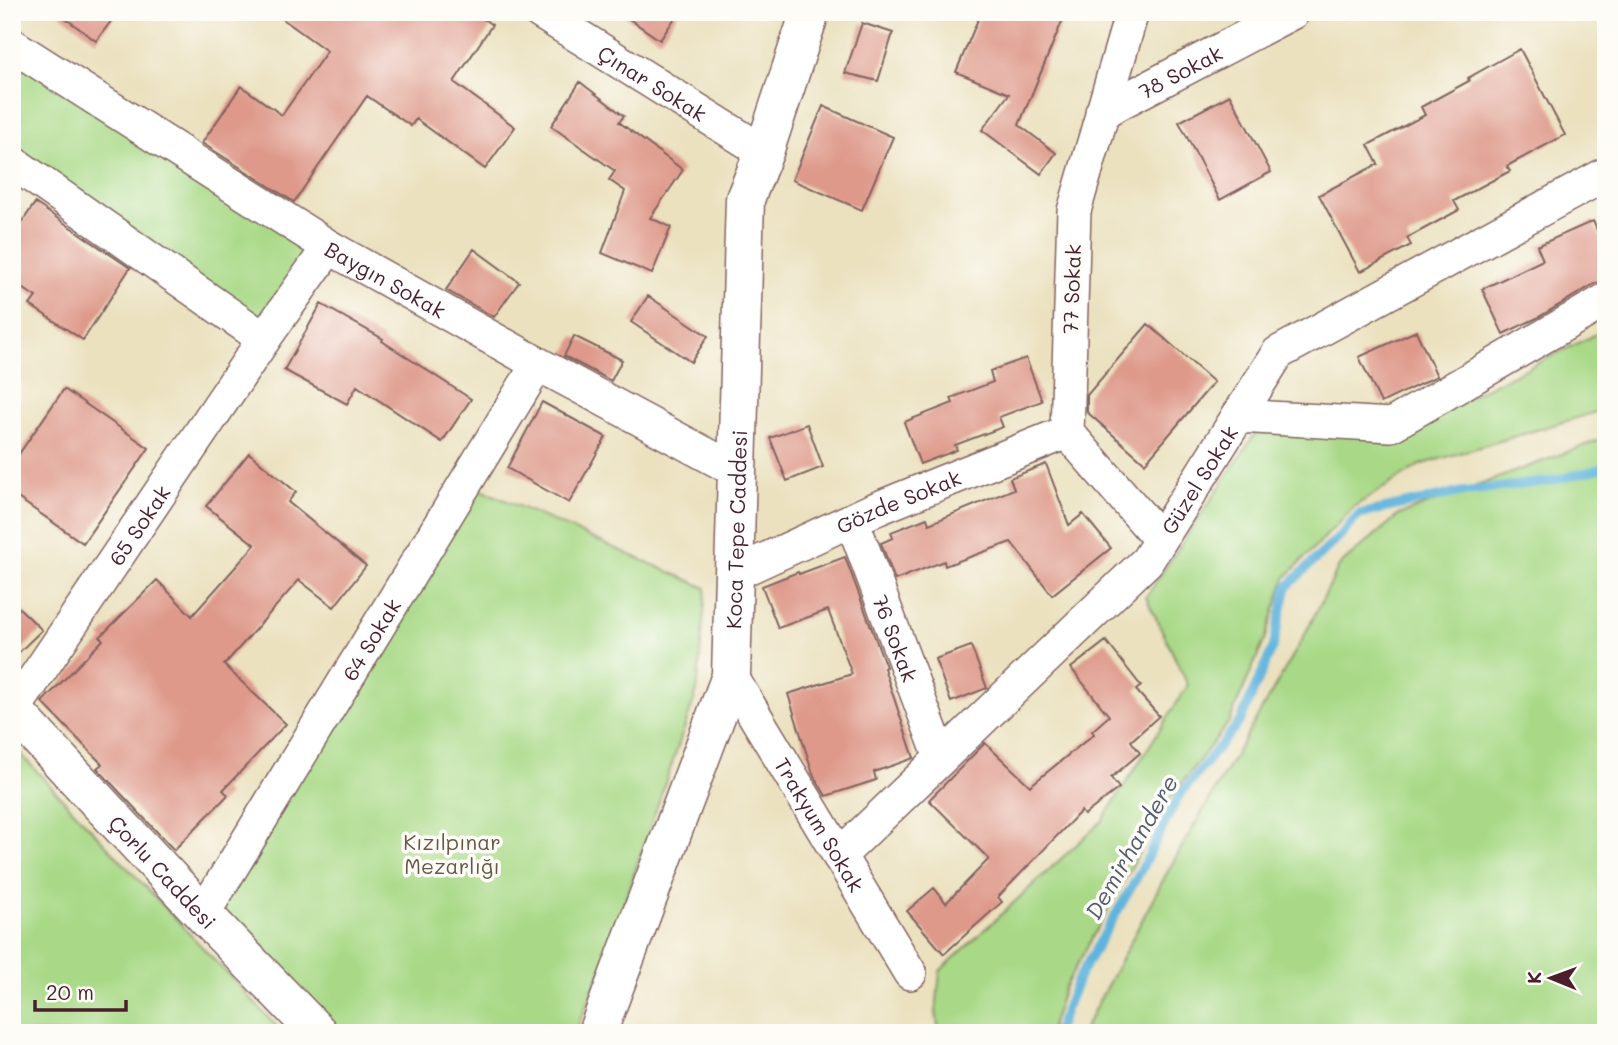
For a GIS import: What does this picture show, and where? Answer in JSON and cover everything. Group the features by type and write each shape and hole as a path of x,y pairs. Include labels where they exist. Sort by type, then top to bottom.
{"main road":[{"name":"Koca Tepe Caddesi","path":"597,1033 731,676 745,199 764,152 810,12"},
{"name":"Çorlu Caddesi","path":"13,711 202,914 318,1033"}],"street":[{"name":"Çınar Sokak","path":"540,12 764,152"},
{"name":"77 Sokak","path":"1067,432 1074,211 1132,12"},
{"name":"78 Sokak","path":"1102,112 1293,12"},
{"path":"12,45 329,247"},
{"path":"15,169 264,339"},
{"name":"Güzel Sokak","path":"839,856 1147,561 1278,353 1606,173"},
{"name":"Baygın Sokak","path":"264,339 329,247 737,471"},
{"path":"1238,416 1391,425 1606,300"},
{"name":"65 Sokak","path":"13,711 264,339"},
{"name":"64 Sokak","path":"202,914 538,364"},
{"path":"1067,432 1160,539"},
{"name":"Gözde Sokak","path":"734,574 852,520 1067,432"},
{"name":"76 Sokak","path":"852,520 941,758"},
{"name":"Trakyum Sokak","path":"731,676 910,973"}],"green space":[{"path":"12,45 329,247 264,339 12,177"},
{"path":"1606,329 1606,409 1420,465 1355,506 1285,578 1266,637 1229,722 1170,798 1064,988 1049,1033 939,1033 936,1012 940,971 1102,821 1188,685 1146,597 1259,428 1392,435"},
{"path":"1602,439 1606,440 1606,1033 1082,1033 1168,871 1302,640 1340,565 1399,515"},
{"name":"Kızılpınar Mezarlığı","path":"477,488 706,588 697,691 599,975 575,1033 341,1033 208,900"},
{"path":"12,745 250,998 283,1033 12,1033"}],"building":[{"path":"57,12 118,12 96,41"},
{"path":"273,12 474,12 492,25 454,82 515,127 485,169 416,119 411,126 367,96 294,202 202,143 241,86 282,115 327,51"},
{"path":"619,12 679,12 660,40"},
{"path":"981,12 1066,12 1019,125 1056,153 1041,174 982,130 1009,94 956,72"},
{"path":"862,23 893,33 878,81 845,73"},
{"path":"1520,49 1565,135 1507,166 1510,171 1454,201 1459,210 1407,238 1411,245 1360,272 1319,195 1378,164 1368,145 1425,115 1421,107"},
{"path":"580,82 624,116 619,122 683,170 650,218 671,227 652,274 602,253 625,191 609,180 615,171 551,126"},
{"path":"1230,95 1271,172 1220,200 1179,122"},
{"path":"823,106 893,137 862,210 792,180"},
{"path":"35,203 130,268 83,340 30,305 36,297 12,281 12,237"},
{"path":"1593,221 1606,250 1606,281 1596,283 1537,318 1503,334 1482,289 1543,260 1537,246"},
{"path":"474,249 519,282 494,317 446,290"},
{"path":"648,296 708,336 691,362 631,322"},
{"path":"321,304 383,339 382,341 471,399 442,442 357,386 347,404 284,370"},
{"path":"1148,324 1214,382 1145,463 1087,412 1087,395"},
{"path":"1416,331 1437,376 1381,403 1359,357"},
{"path":"574,336 622,360 611,381 564,356"},
{"path":"1026,358 1042,401 999,417 1003,427 955,445 957,450 920,464 904,422 953,403 951,398 993,382 990,371"},
{"path":"64,389 149,448 83,543 12,494 12,464"},
{"path":"542,402 606,437 569,503 507,468"},
{"path":"807,424 823,467 787,481 770,438"},
{"path":"249,453 296,492 288,502 366,566 334,607 299,580 224,665 286,724 223,790 228,795 174,850 97,768 102,764 42,702 103,640 100,637 157,580 192,616 255,545 206,506"},
{"path":"1046,464 1069,525 1083,514 1111,548 1052,595 1011,542 945,566 944,561 895,580 881,543 893,538 891,532 927,518 929,524 1014,489 1010,478"},
{"path":"845,557 886,667 884,668 914,758 874,772 876,780 826,796 813,774 788,694 852,674 828,610 778,628 762,586"},
{"path":"12,601 42,630 12,659"},
{"path":"1106,641 1141,686 1136,690 1159,716 1131,741 1140,753 1111,778 1119,788 1084,815 1081,811 998,897 1002,902 944,954 907,911 934,888 946,903 989,859 929,800 985,743 1030,786 1094,734 1092,731 1109,716 1071,668"},
{"path":"971,646 987,688 951,702 935,659"}],"waterway":[{"name":"Demirhandere","path":"1056,1033 1078,979 1139,874 1179,796 1241,720 1273,647 1287,587 1359,514 1461,492 1551,481 1606,467"}]}
